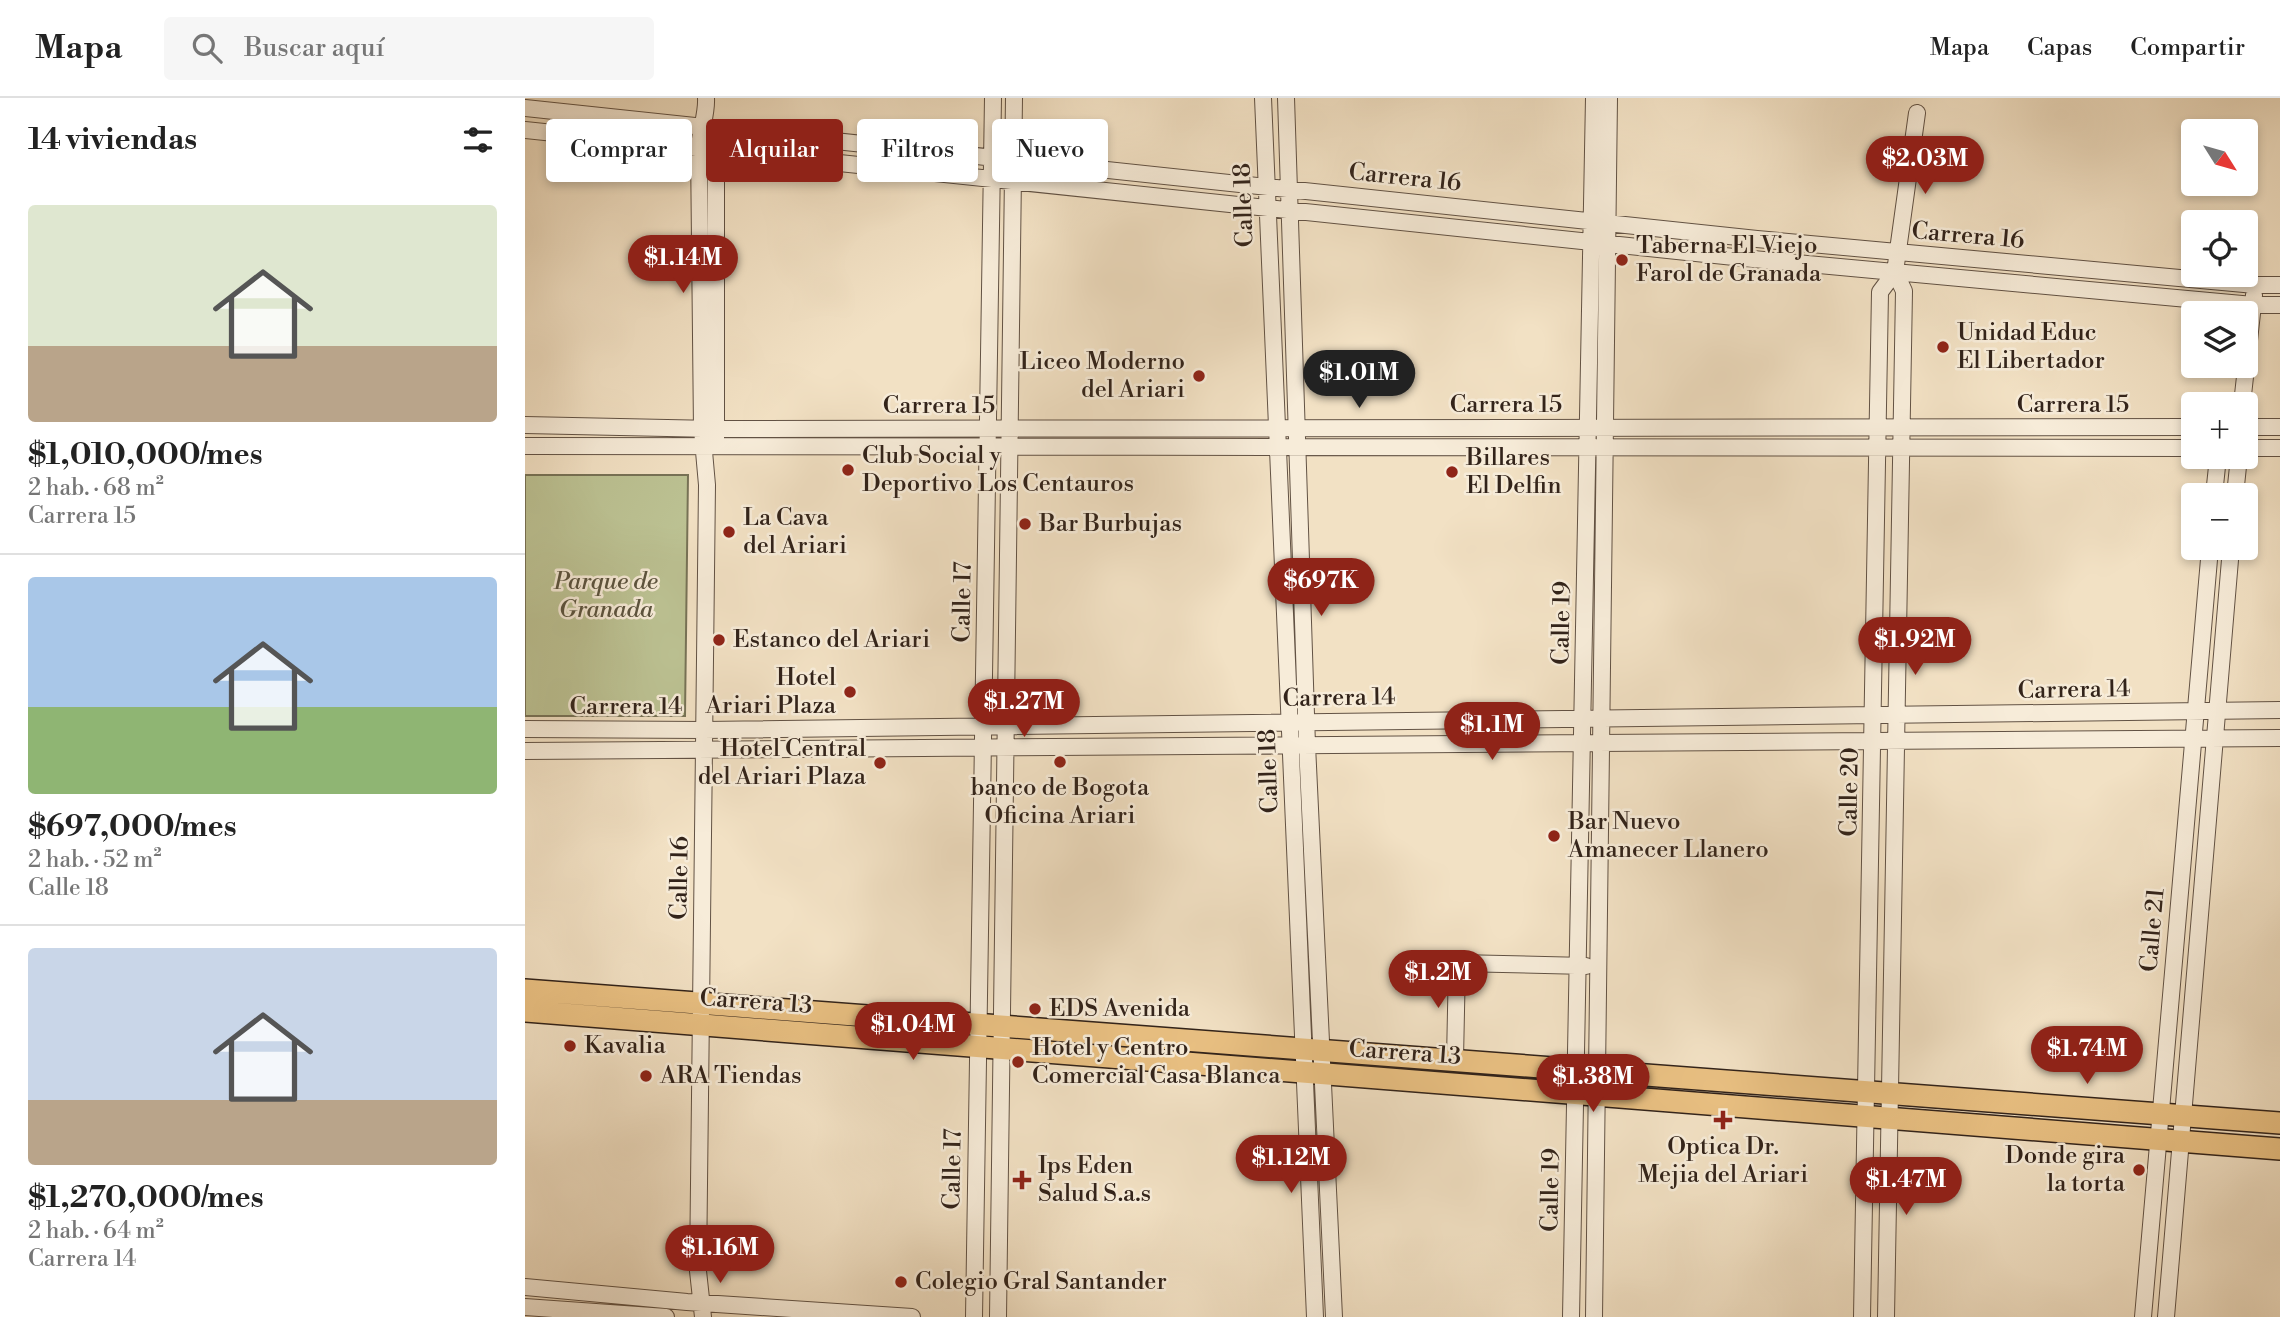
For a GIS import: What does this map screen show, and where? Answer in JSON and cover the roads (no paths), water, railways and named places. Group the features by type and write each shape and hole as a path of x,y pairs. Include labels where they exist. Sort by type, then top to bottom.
{"main road":[{"name":"Carrera 13","path":"525,989 1890,1091 2280,1123"},
{"name":"Carrera 13","path":"525,1011 2280,1149"}],"street":[{"name":"Calle 17","path":"993,98 993,119"},
{"name":"Calle 17","path":"1014,98 1014,119"},
{"name":"Calle 18","path":"1263,98 1276,428 1298,721 1313,1072 1315,1317"},
{"name":"Calle 18","path":"1286,98 1298,448 1298,721"},
{"name":"Calle 19","path":"1594,98 1600,222"},
{"name":"Calle 19","path":"1594,1317 1595,1254 1578,966 1588,448 1596,428 1599,243 1609,98"},
{"name":"Carrera 16","path":"525,108 615,117 708,116 992,157"},
{"name":"Calle 20","path":"1862,1317 1881,292 1895,272 1917,113"},
{"name":"Carrera 16","path":"525,130 546,132"},
{"name":"Carrera 16","path":"843,163 992,179"},
{"name":"Carrera 16","path":"1108,170 1757,239 2181,278"},
{"name":"Calle 17","path":"974,1317 992,179"},
{"name":"Calle 16","path":"695,1310 698,1272 707,485 711,448 708,429 707,182"},
{"name":"Calle 17","path":"998,1317 1013,182"},
{"name":"Carrera 16","path":"1022,182 1753,259 2210,301"},
{"path":"1709,254 1713,234"},
{"path":"1753,259 1757,239"},
{"name":"Calle 20","path":"1886,1317 1897,567 1904,291 1895,272"},
{"name":"Carrera 16","path":"2258,285 2280,285"},
{"name":"Carrera 16","path":"2258,305 2280,305"},
{"path":"989,317 1011,322"},
{"name":"Carrera 15","path":"525,425 708,429 2181,427"},
{"path":"2258,427 2280,427"},
{"name":"Calle 19","path":"1586,1069 1598,966 1605,448 1596,428"},
{"path":"1724,428 1725,448"},
{"name":"Carrera 15","path":"525,446 2181,448"},
{"path":"2258,448 2280,448"},
{"path":"1586,558 1603,558"},
{"name":"Calle 21","path":"2143,1317 2209,560"},
{"name":"Calle 21","path":"2166,1317 2230,560"},
{"path":"1876,566 1897,567"},
{"name":"Carrera 14","path":"525,729 704,730 1006,724 2280,710"},
{"path":"1465,719 1465,744"},
{"path":"1350,721 1351,745"},
{"name":"Carrera 14","path":"525,751 2280,738"},
{"path":"1580,883 1599,883"},
{"path":"1455,1059 1457,963 1598,966"},
{"name":"Calle 18","path":"1313,1072 1334,1317"},
{"name":"Calle 19","path":"1571,1317 1586,1093"},
{"path":"1573,1257 1595,1254"},
{"path":"525,1287 695,1310 912,1317"},
{"path":"525,1307 666,1317"}],"place":[{"name":"Taberna El Viejo Farol de Granada","path":"1622,260"},
{"name":"Unidad Educ El Libertador","path":"1943,347"},
{"name":"Liceo Moderno del Ariari","path":"1199,376"},
{"name":"Club Social y Deportivo Los Centauros","path":"848,470"},
{"name":"Billares El Delfin","path":"1452,472"},
{"name":"Bar Burbujas","path":"1025,524"},
{"name":"La Cava del Ariari","path":"729,532"},
{"name":"Estanco del Ariari","path":"719,640"},
{"name":"Hotel Ariari Plaza","path":"850,692"},
{"name":"banco de Bogota Oficina Ariari","path":"1060,762"},
{"name":"Hotel Central del Ariari Plaza","path":"880,763"},
{"name":"Bar Nuevo Amanecer Llanero","path":"1554,836"},
{"name":"EDS Avenida","path":"1035,1009"},
{"name":"Kavalia","path":"570,1046"},
{"name":"Hotel y Centro Comercial Casa Blanca","path":"1018,1062"},
{"name":"ARA Tiendas","path":"646,1076"},
{"name":"Optica Dr. Mejia del Ariari","path":"1723,1120"},
{"name":"Donde gira la torta","path":"2139,1170"},
{"name":"Ips Eden Salud S.a.s","path":"1022,1180"},
{"name":"Colegio Gral Santander","path":"901,1282"}],"park label":[{"name":"Parque de Granada","path":"606,596"}]}
